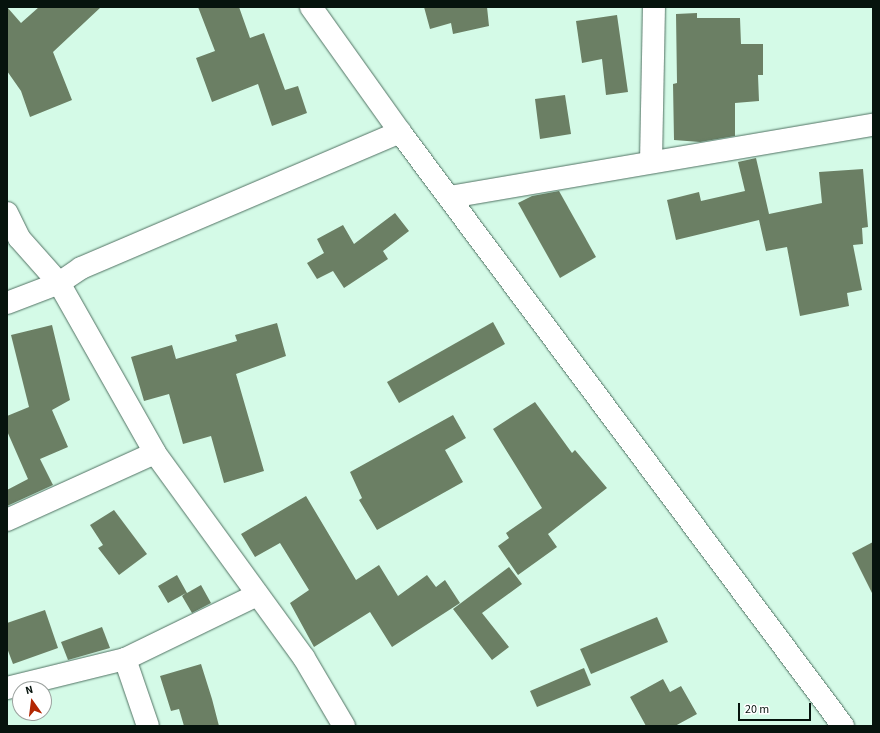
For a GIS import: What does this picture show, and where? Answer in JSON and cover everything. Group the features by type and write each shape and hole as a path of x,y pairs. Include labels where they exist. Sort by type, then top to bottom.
{"street":[{"path":"311,7 400,132 450,197 843,726"},
{"path":"651,162 654,7"},
{"path":"450,197 873,125"},
{"path":"7,303 59,283 81,268 400,132"},
{"path":"7,213 19,238 59,283 155,453 304,658 344,726"},
{"path":"7,520 155,453"},
{"path":"7,688 125,659 257,595"},
{"path":"125,659 148,726"}],"building":[{"path":"7,7 21,23 39,7 101,7 53,52 72,100 30,117 21,91 7,71"},
{"path":"198,7 239,7 250,38 264,33 285,90 298,86 307,113 272,126 258,84 212,102 196,58 215,51"},
{"path":"424,7 487,7 489,26 453,34 451,23 430,29"},
{"path":"697,13 697,18 740,18 741,44 763,44 763,75 758,75 759,101 735,103 735,136 700,142 674,140 673,84 677,83 676,14"},
{"path":"617,15 628,92 606,95 602,59 582,63 576,21"},
{"path":"565,95 571,134 540,139 535,99"},
{"path":"756,158 769,214 822,203 819,172 863,169 868,227 862,228 863,244 853,245 862,290 847,293 849,306 800,316 787,247 766,251 759,220 676,240 667,200 699,192 701,201 745,191 738,162"},
{"path":"559,191 596,257 560,278 518,203 532,196"},
{"path":"395,213 409,231 383,251 388,259 344,288 333,271 317,279 307,263 324,253 317,239 343,225 354,244"},
{"path":"493,322 505,344 399,403 387,382"},
{"path":"277,323 286,356 236,374 264,471 224,483 211,436 183,444 169,394 144,401 131,357 172,345 176,359 237,341 235,335"},
{"path":"52,325 70,400 52,410 68,447 40,459 53,485 7,506 7,490 28,479 7,431 7,416 29,407 11,335"},
{"path":"535,402 572,453 575,450 607,488 548,534 557,547 518,575 498,546 509,538 506,533 542,508 493,429"},
{"path":"453,415 466,438 445,450 463,482 377,530 359,500 362,498 350,472"},
{"path":"306,496 356,580 379,565 398,596 427,575 436,587 445,580 460,603 392,647 370,612 314,647 290,603 309,590 280,543 255,557 241,534"},
{"path":"114,510 147,554 119,575 98,548 103,545 90,525"},
{"path":"873,542 873,595 852,553"},
{"path":"509,567 522,584 482,613 509,647 492,660 453,609"},
{"path":"177,575 187,593 201,585 211,603 192,613 182,596 186,593 168,603 158,586"},
{"path":"45,610 58,648 13,664 7,648 7,623"},
{"path":"657,617 668,642 591,674 580,649"},
{"path":"102,627 110,648 68,660 61,642"},
{"path":"201,664 219,726 184,726 179,709 171,711 160,676"},
{"path":"584,668 591,685 537,707 530,691"},
{"path":"663,679 670,692 681,686 697,714 675,726 646,726 630,697"}]}
